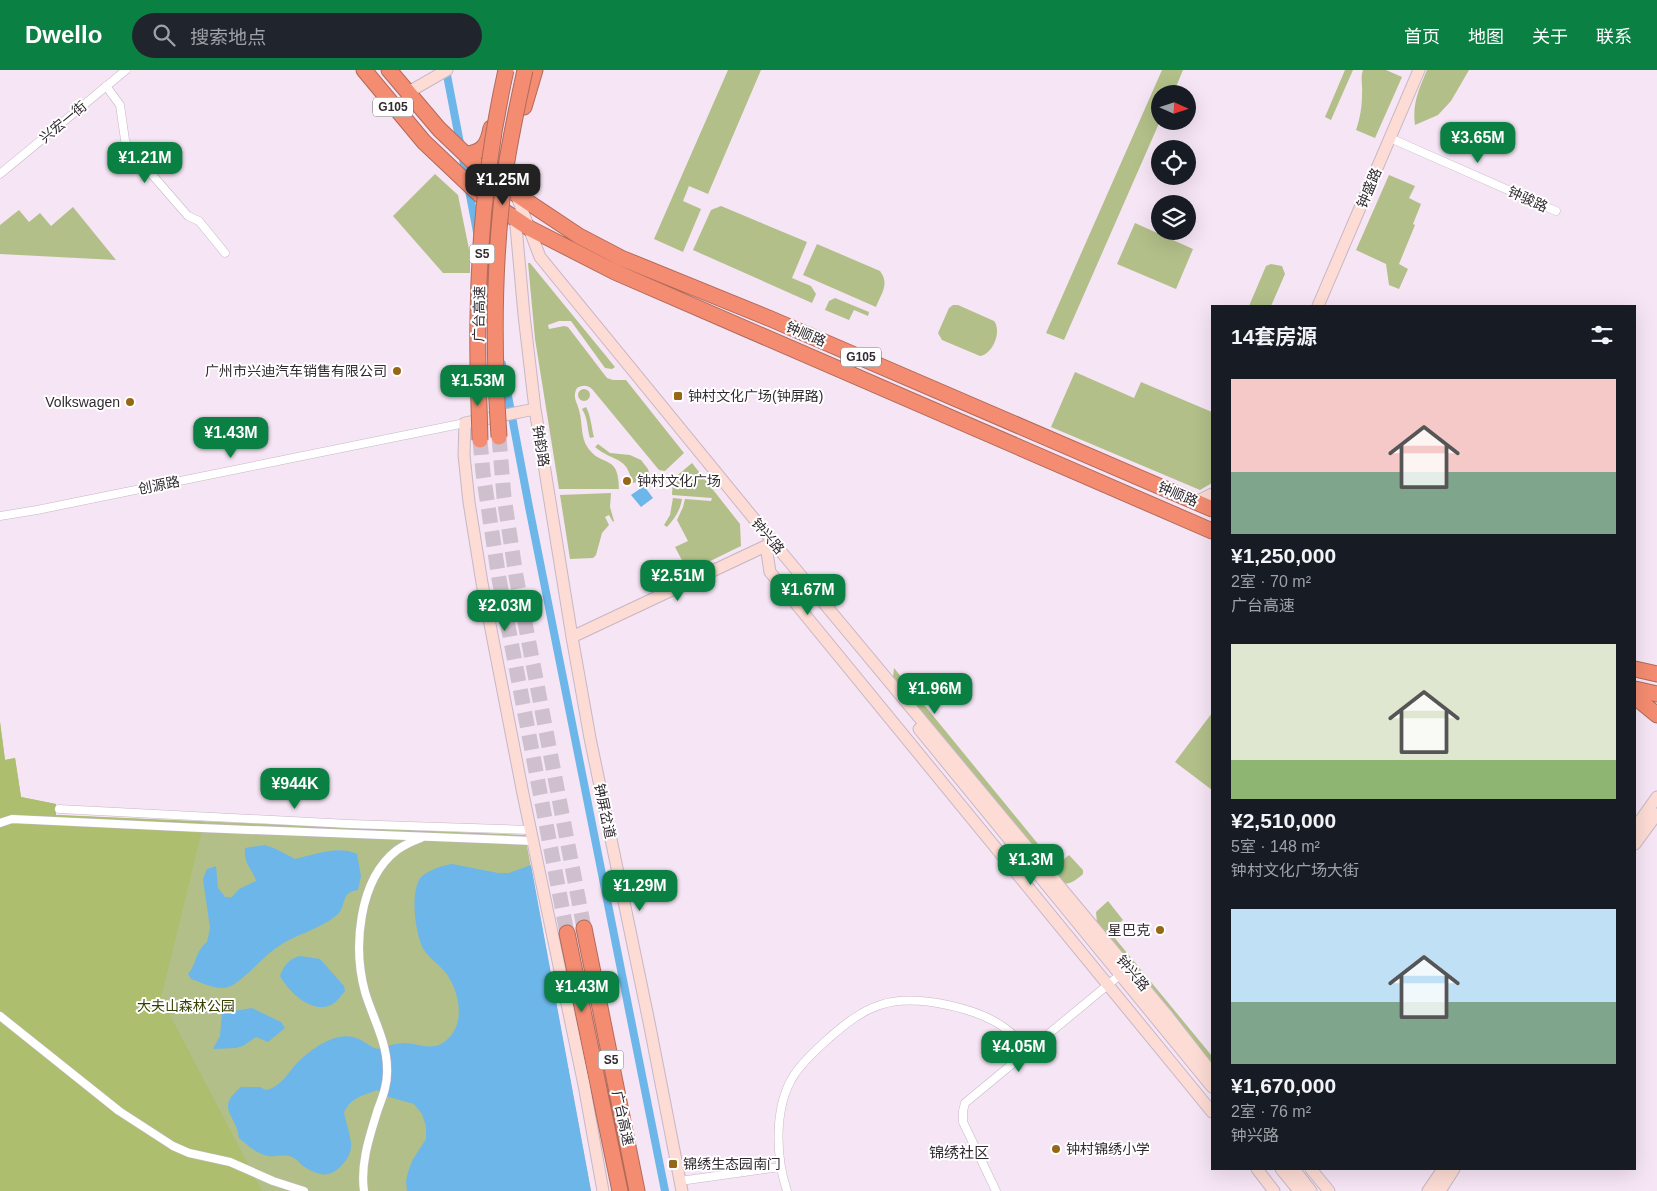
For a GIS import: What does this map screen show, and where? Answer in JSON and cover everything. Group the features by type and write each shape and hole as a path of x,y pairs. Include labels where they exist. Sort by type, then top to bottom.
{"highway":[{"name":"G105","path":"364,70 424,142 480,195 515,219"},
{"name":"G105","path":"389,70 439,129 486,174 516,194"},
{"path":"466,154 479,151 488,142 502,70"},
{"name":"广台高速","path":"480,440 478,318 484,221 491,155 506,70"},
{"name":"广台高速","path":"499,437 496,400 495,330 497,251 507,161 525,70"},
{"path":"502,210 514,205 516,194 511,179 513,160 520,119 535,70"},
{"name":"钟顺路","path":"516,194 579,236 621,258 771,319 1211,509"},
{"name":"钟顺路","path":"515,219 615,272 1211,531"},
{"path":"762,337 771,319"},
{"path":"1636,669 1657,674"},
{"path":"1636,689 1657,694"},
{"path":"1636,698 1657,715"},
{"name":"广台高速","path":"584,928 637,1191"},
{"name":"广台高速","path":"567,933 620,1191"}],"main road":[{"name":"钟盛路","path":"1318,305 1420,70"},
{"path":"407,93 439,72"},
{"name":"钟韵路","path":"516,194 515,219 530,409 572,637"},
{"name":"钟兴路","path":"516,194 540,258 870,669 1211,1086"},
{"path":"530,409 465,424 465,465 482,583 584,1085 603,1191"},
{"path":"1196,502 1211,494"},
{"path":"572,637 769,544 770,572 1211,1111"},
{"name":"钟兴路","path":"769,544 1166,1014 1211,1072"},
{"name":"钟屏岔道","path":"572,637 590,738 681,1186"},
{"path":"1636,827 1657,797"},
{"path":"1636,843 1657,814"},
{"path":"1258,1170 1274,1191"},
{"path":"1282,1170 1299,1191"},
{"path":"1295,1170 1311,1191"},
{"path":"1312,1170 1329,1191"},
{"path":"1428,1191 1442,1170"},
{"path":"1440,1191 1453,1170"}],"street":[{"name":"兴宏一街","path":"0,174 126,70"},
{"path":"106,86 120,105 125,140 128,147 188,216 199,221 225,254"},
{"name":"钟骏路","path":"1390,138 1556,211"},
{"name":"创源路","path":"0,516 465,424"},
{"path":"59,809 532,835"},
{"path":"0,823 12,819 422,837 532,835"},
{"path":"364,1191 363,1169 368,1140 385,1089 387,1068 383,1043 360,970 358,950 361,919 370,889 387,861 397,851 422,837"},
{"path":"996,1191 963,1122 962,1111 965,1103 1121,974"},
{"path":"787,1191 780,1167 779,1140 785,1095 791,1080 800,1067 852,1019 880,1005 895,1001 955,1007 989,1019 1010,1032 1027,1052"},
{"path":"0,1016 119,1112 150,1133 189,1153 230,1162 274,1182 304,1191"},
{"path":"681,1186 780,1167"}],"green space":[{"path":"728,70 761,70 708,194 689,186 683,201 701,209 683,252 654,239"},
{"path":"1162,70 1183,70 1177,85 1155,85"},
{"path":"1345,70 1353,70 1331,120 1325,117"},
{"path":"1363,70 1386,70 1402,77 1375,138 1356,130 1360,117"},
{"path":"1427,70 1469,70 1451,101 1438,115 1415,125 1415,103"},
{"path":"1151,95 1151,130 1156,130 1064,340 1046,333"},
{"path":"435,174 458,195 470,254 470,273 443,273 393,216"},
{"path":"1389,175 1415,186 1409,198 1421,204 1413,224 1415,225 1399,264 1408,269 1399,289 1389,285 1386,264 1356,250"},
{"path":"721,206 807,242 792,278 811,286 816,294 812,303 693,250 711,210"},
{"path":"73,207 116,260 0,254 0,225 19,210 29,222 40,213 51,226"},
{"path":"1135,223 1151,230 1151,240 1173,240 1193,249 1176,289 1117,264"},
{"path":"817,244 880,271 883,276 884,285 876,307 803,275"},
{"path":"528,263 530,263 615,367 612,369 605,368 571,321 559,321 548,325 549,329 568,327 607,378 626,380 684,453 665,471 659,470 592,389 583,386 577,388 575,397 585,444 593,454 613,465 618,478 619,489 559,489 535,339"},
{"path":"1271,264 1282,266 1285,274 1271,305 1249,305 1266,266"},
{"path":"835,298 869,312 868,316 854,310 849,320 825,310 829,301"},
{"path":"953,305 958,305 994,321 997,336 992,347 985,354 980,356 942,340 938,333 949,308"},
{"path":"1075,372 1134,398 1141,382 1211,412 1211,484 1200,490 1051,427"},
{"path":"582,389 586,389 590,395 586,401 582,401 578,397 578,393"},
{"path":"586,407 594,437 590,438 582,409"},
{"path":"598,444 610,453 630,455 641,460 648,469 651,480 632,483 627,468 619,460 595,447"},
{"path":"692,463 740,524 741,546 700,566 698,561 686,568 675,547 688,541 677,520 685,499 711,501 712,498 672,495 673,479"},
{"path":"611,493 610,507 614,521 609,515 605,517 609,525 602,533 596,555 593,558 570,559 560,495"},
{"path":"673,498 682,499 677,514 667,527 664,525 670,515"},
{"path":"894,668 1056,866 1069,855 1083,870 1083,874 1076,880 1063,883 893,677"},
{"path":"1211,714 1211,789 1175,762"},
{"name":"大夫山森林公园","path":"0,722 5,760 15,758 21,797 56,804 56,815 525,835 591,1191 0,1191"},
{"path":"0,722 5,760 15,758 21,797 56,804 56,815 204,822 161,998 262,1191 0,1191"},
{"path":"1108,901 1123,920 1109,931 1211,1055 1211,1065 1097,923 1096,912"}],"water":[{"path":"644,486 653,498 641,507 631,495"},
{"path":"265,845 295,859 318,853 342,850 357,854 361,876 358,890 352,891 346,896 337,915 323,925 283,943 233,985 219,988 191,979 188,974 200,950 207,942 210,928 203,879 207,869 216,866 218,888 225,897 232,897 239,889 256,881 247,863 245,848"},
{"path":"452,864 498,873 509,873 531,865 591,1191 407,1191 406,1181 408,1172 412,1161 426,1139 426,1126 422,1114 414,1104 389,1097 377,1090 353,1100 346,1108 344,1113 350,1139 350,1152 343,1164 329,1174 314,1172 297,1160 285,1155 264,1155 252,1149 239,1138 228,1107 233,1095 241,1087 260,1087 266,1090 276,1086 302,1058 323,1043 346,1036 359,1039 377,1049 403,1043 436,1046 449,1038 455,1030 458,1020 458,1001 446,973 429,956 421,944 416,921 415,894 421,877 434,869"},
{"path":"300,956 320,959 344,986 345,991 333,1004 316,1007 308,1004 295,995 284,982 280,976 283,969 287,963"},
{"path":"252,1008 281,1022 285,1028 268,1042 256,1037 243,1046 236,1048 213,1049 220,1036 222,1013"}],"waterway":[{"path":"446,70 477,232"},
{"path":"485,273 490,301"},
{"path":"502,364 665,1191"}],"tunnel":[{"path":"499,437 504,497 516,576 584,928"},
{"path":"480,440 499,579 567,933"}],"place":[{"name":"广州市兴迪汽车销售有限公司","path":"397,371"},
{"name":"钟村文化广场(钟屏路)","path":"678,396"},
{"name":"Volkswagen","path":"130,402"},
{"name":"钟村文化广场","path":"627,481"},
{"name":"星巴克","path":"1160,930"},
{"name":"钟村锦绣小学","path":"1056,1149"},
{"name":"锦绣生态园南门","path":"673,1164"}],"district":[{"name":"锦绣社区","path":"959,1152"}]}
